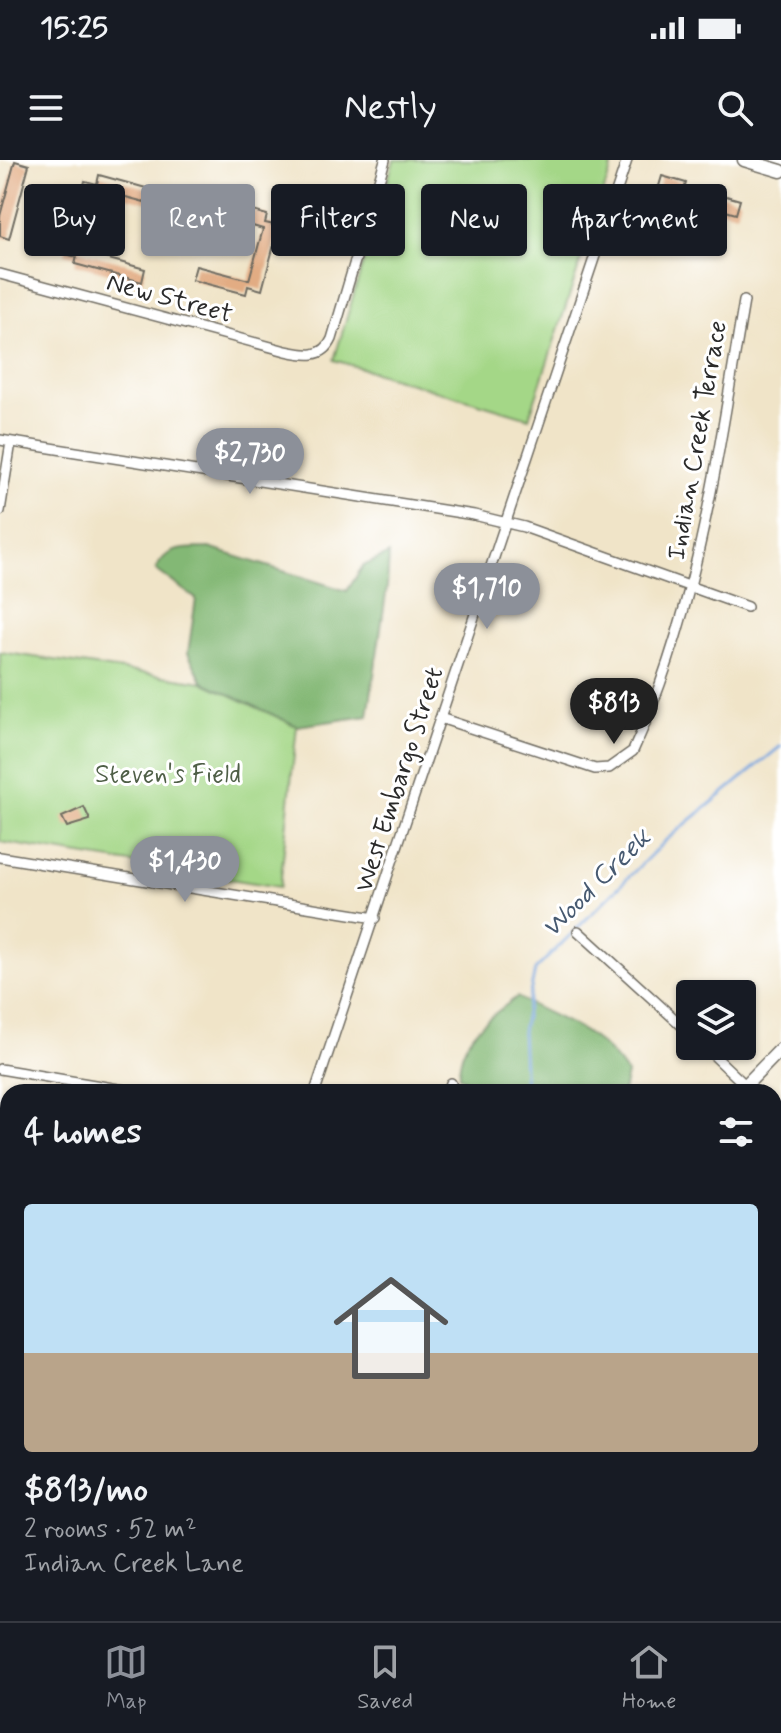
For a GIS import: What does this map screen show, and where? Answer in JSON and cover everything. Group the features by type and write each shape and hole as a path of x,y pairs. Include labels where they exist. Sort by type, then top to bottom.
{"street":[{"name":"New Street","path":"0,274 286,351 318,354 328,347 385,160"},
{"name":"West Embargo Street","path":"318,1084 627,160"},
{"path":"744,160 781,171"},
{"name":"Indian Creek Terrace","path":"692,587 709,513 744,301"},
{"name":"Indian Creek Terrace","path":"0,440 507,522 747,607"},
{"path":"0,511 11,442"},
{"path":"440,718 595,769 622,761 633,751 644,728 692,587"},
{"path":"0,857 375,918"},
{"path":"578,931 676,1020"},
{"path":"747,1084 781,1049"},
{"path":"716,1060 738,1084"},
{"path":"0,1069 89,1084"}],"green space":[{"path":"394,160 614,160 606,184 543,184 543,256 582,256 529,418 334,360 365,256 405,256 405,184 387,184"},
{"path":"209,548 347,591 363,566 389,554 368,716 297,726 203,682 188,653 196,599 156,570 171,552"},
{"name":"Steven's Field","path":"0,652 203,682 297,726 280,887 0,842"},
{"path":"517,997 577,1028 615,1058 627,1074 625,1084 472,1084 459,1076 460,1062 469,1039 495,1013"}],"building":[{"path":"15,161 29,165 9,239 0,236 0,216"},
{"path":"99,175 141,187 141,201 125,197 125,184 97,184"},
{"path":"662,176 686,183 686,184 660,184"},
{"path":"727,196 740,200 736,214 727,211"},
{"path":"255,212 267,215 265,223 271,224 271,256 262,290 248,286 246,294 192,280 196,266 249,280 263,229 255,227"},
{"path":"73,256 98,256 145,269 142,282 75,264 77,257"},
{"path":"84,807 90,820 67,827 62,817"}],"waterway":[{"name":"Wood Creek","path":"525,1084 522,1031 535,970 665,841 781,746"}]}
